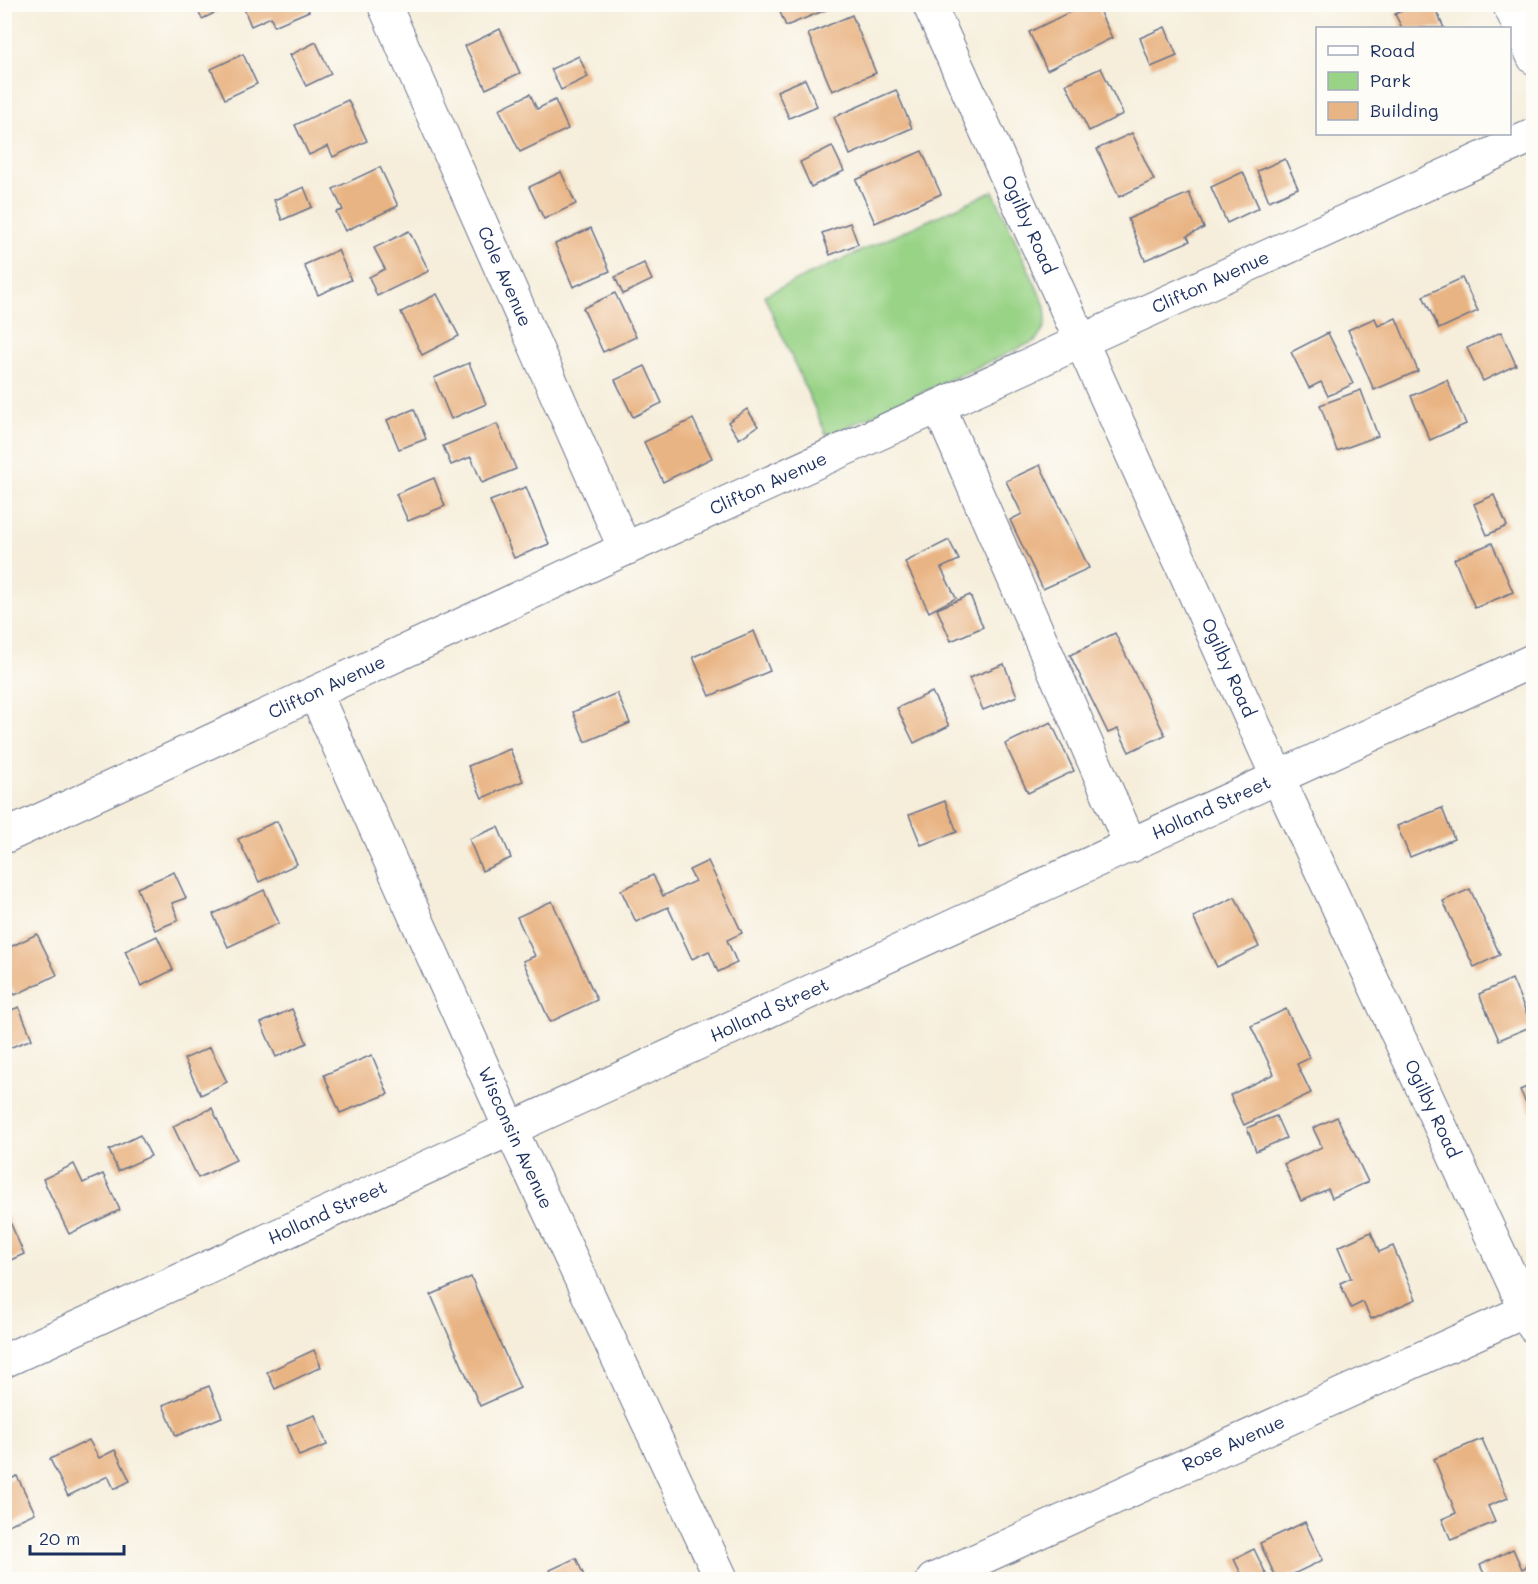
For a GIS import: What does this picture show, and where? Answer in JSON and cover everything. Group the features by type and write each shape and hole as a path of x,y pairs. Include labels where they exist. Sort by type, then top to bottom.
{"street":[{"name":"Cole Avenue","path":"384,4 626,549"},
{"name":"Ogilby Road","path":"929,4 1278,778 1531,1315"},
{"path":"1509,4 1533,58"},
{"name":"Clifton Avenue","path":"4,837 626,549 1533,135"},
{"path":"939,406 1131,846"},
{"name":"Holland Street","path":"4,1361 1533,660"},
{"name":"Wisconsin Avenue","path":"315,693 510,1130 722,1580"},
{"name":"Rose Avenue","path":"933,1580 1531,1315"}],"green space":[{"path":"993,191 1045,306 1046,321 1042,332 1035,341 827,436 764,295"}],"building":[{"path":"195,4 233,4 202,19"},
{"path":"242,4 306,4 309,11 274,26 271,17 251,26"},
{"path":"1086,4 1096,4 1112,38 1047,70 1029,32"},
{"path":"1416,4 1433,4 1444,27 1402,27 1395,14"},
{"path":"777,5 838,5 786,26"},
{"path":"852,15 876,73 832,91 808,34"},
{"path":"1165,27 1177,56 1151,67 1140,38"},
{"path":"500,29 520,73 486,89 465,46"},
{"path":"316,42 331,74 306,86 290,55"},
{"path":"243,54 257,84 225,99 211,69"},
{"path":"579,56 588,77 561,90 551,69"},
{"path":"1101,68 1123,114 1089,131 1066,84"},
{"path":"805,79 817,106 789,118 777,91"},
{"path":"896,90 912,128 850,155 834,117"},
{"path":"530,94 537,109 555,100 568,129 520,152 499,109"},
{"path":"348,100 367,141 333,157 328,146 309,155 295,125"},
{"path":"1132,133 1154,180 1119,197 1097,149"},
{"path":"832,146 844,171 811,187 800,162"},
{"path":"922,151 941,194 875,223 856,180"},
{"path":"1285,159 1298,188 1269,201 1257,171"},
{"path":"380,167 398,206 345,231 336,212 343,210 333,189"},
{"path":"561,172 576,204 544,219 529,187"},
{"path":"1243,172 1259,208 1227,223 1211,187"},
{"path":"304,187 312,207 282,220 274,200"},
{"path":"1189,193 1204,228 1187,236 1190,241 1145,260 1128,219"},
{"path":"850,223 858,244 830,255 822,233"},
{"path":"591,228 610,271 573,287 555,244"},
{"path":"409,231 429,271 377,296 369,277 385,269 374,248"},
{"path":"338,250 351,280 318,295 304,265"},
{"path":"644,263 652,280 623,294 615,277"},
{"path":"1462,278 1478,311 1439,329 1423,296"},
{"path":"615,293 636,337 603,352 583,308"},
{"path":"437,294 459,336 422,355 401,312"},
{"path":"1375,318 1378,326 1396,318 1418,371 1374,390 1348,330"},
{"path":"1501,332 1516,365 1483,381 1467,348"},
{"path":"1328,333 1353,384 1328,396 1321,382 1309,388 1291,352"},
{"path":"469,363 486,404 451,419 434,378"},
{"path":"645,366 662,403 633,417 615,380"},
{"path":"1447,380 1466,424 1430,440 1411,396"},
{"path":"1361,390 1378,436 1337,451 1320,405"},
{"path":"414,409 426,439 399,449 387,420"},
{"path":"747,409 758,426 739,439 728,422"},
{"path":"693,419 712,458 663,482 644,442"},
{"path":"497,424 516,469 482,483 471,457 451,465 443,446"},
{"path":"1040,465 1089,568 1043,589 1010,520 1022,514 1006,481"},
{"path":"434,478 445,506 408,521 396,494"},
{"path":"526,487 549,544 514,558 490,501"},
{"path":"1494,495 1507,526 1487,535 1474,504"},
{"path":"949,540 959,560 941,568 956,598 929,612 905,562"},
{"path":"1492,543 1513,592 1475,608 1454,559"},
{"path":"970,595 983,627 951,641 937,609"},
{"path":"754,631 770,671 710,696 693,657"},
{"path":"1115,633 1165,735 1129,752 1118,729 1108,733 1070,655"},
{"path":"1004,664 1017,696 983,710 969,678"},
{"path":"932,692 949,726 914,743 897,708"},
{"path":"617,693 630,723 585,742 573,712"},
{"path":"1051,722 1074,771 1028,793 1005,744"},
{"path":"510,749 523,781 482,798 468,766"},
{"path":"945,801 957,832 921,845 909,815"},
{"path":"1442,808 1454,839 1410,857 1397,826"},
{"path":"277,821 297,864 259,882 238,839"},
{"path":"498,827 511,858 482,871 469,839"},
{"path":"708,861 742,933 727,940 737,963 718,972 709,951 692,959 668,907 636,922 621,890 653,875 663,896 695,881 689,870"},
{"path":"174,872 186,898 172,903 179,920 155,930 137,888"},
{"path":"1470,889 1500,955 1474,967 1443,901"},
{"path":"264,890 279,923 228,947 213,914"},
{"path":"1235,897 1259,947 1217,967 1193,917"},
{"path":"552,901 597,1000 550,1022 523,961 535,956 517,917"},
{"path":"37,934 57,975 15,995 4,973 4,950"},
{"path":"157,936 173,970 141,986 125,951"},
{"path":"1512,979 1532,1026 1499,1040 1479,994"},
{"path":"19,1007 32,1039 4,1050 4,1013"},
{"path":"292,1009 307,1043 276,1057 261,1023"},
{"path":"1286,1009 1310,1058 1297,1064 1311,1093 1244,1125 1230,1095 1274,1074 1251,1026"},
{"path":"210,1047 227,1082 201,1095 184,1059"},
{"path":"372,1055 388,1094 340,1113 324,1075"},
{"path":"1534,1084 1534,1120 1520,1090"},
{"path":"212,1108 236,1160 198,1178 173,1126"},
{"path":"1276,1116 1286,1138 1256,1151 1247,1128"},
{"path":"1337,1117 1368,1182 1332,1198 1328,1189 1301,1201 1284,1164 1322,1147 1313,1128"},
{"path":"140,1135 151,1156 118,1171 109,1150"},
{"path":"74,1164 83,1183 103,1174 120,1210 69,1234 43,1179"},
{"path":"4,1208 24,1254 4,1263"},
{"path":"1371,1232 1379,1252 1393,1246 1416,1299 1371,1319 1363,1302 1351,1308 1340,1283 1351,1278 1338,1247"},
{"path":"471,1277 520,1388 480,1406 431,1295"},
{"path":"314,1350 321,1367 275,1389 267,1372"},
{"path":"209,1386 222,1417 176,1436 163,1405"},
{"path":"315,1415 327,1445 299,1456 287,1426"},
{"path":"1482,1439 1508,1498 1488,1506 1495,1522 1451,1540 1442,1519 1456,1513 1434,1459"},
{"path":"89,1440 99,1458 115,1450 130,1481 114,1489 108,1476 68,1496 50,1459"},
{"path":"17,1476 35,1513 4,1527 4,1482"},
{"path":"1305,1522 1323,1560 1277,1580 1260,1543"},
{"path":"1254,1549 1269,1580 1244,1580 1234,1559"},
{"path":"1513,1549 1522,1569 1534,1563 1534,1580 1487,1580 1480,1565"},
{"path":"576,1558 586,1580 555,1580 550,1570"}]}
